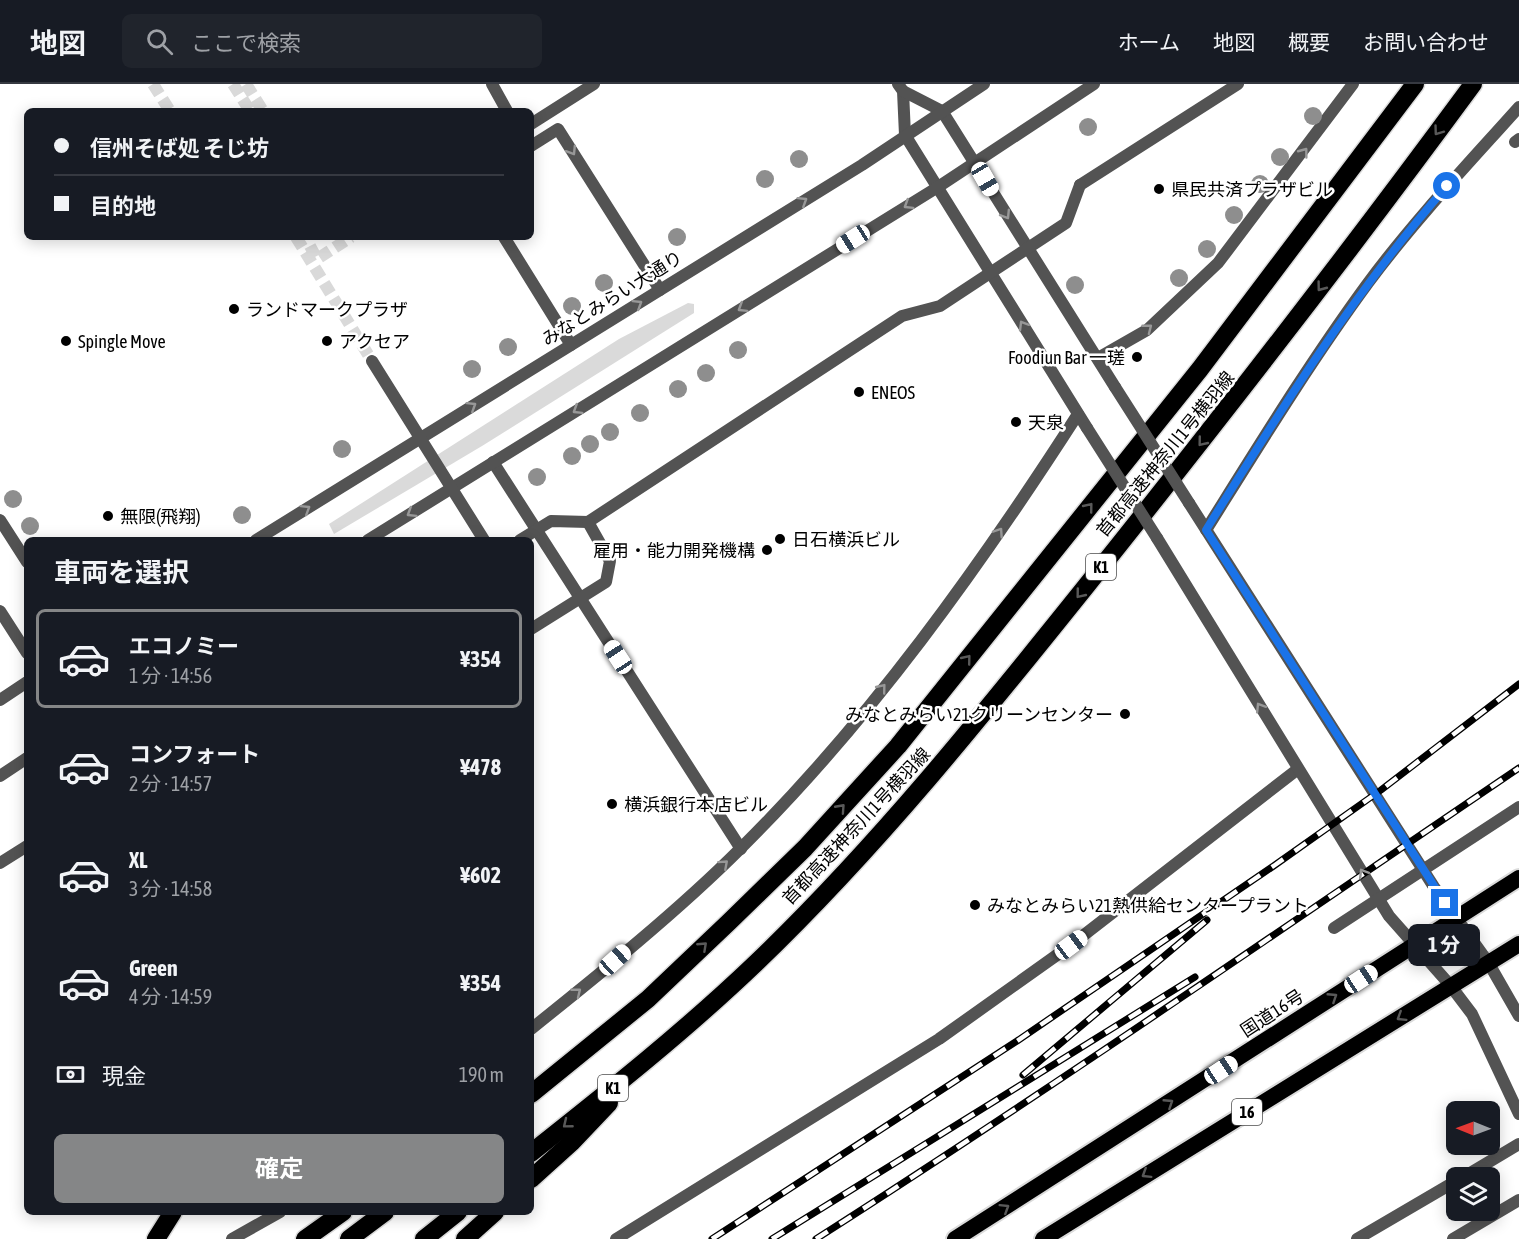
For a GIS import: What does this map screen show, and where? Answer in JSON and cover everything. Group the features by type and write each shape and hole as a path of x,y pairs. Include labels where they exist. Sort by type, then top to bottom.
{"highway":[{"name":"首都高速神奈川1号横羽線","path":"534,1092 648,999 805,848 898,746 1200,369 1415,84"},
{"name":"首都高速神奈川1号横羽線","path":"534,1151 651,1058 756,963 837,881 937,771 1238,397 1473,84"},
{"name":"国道16号","path":"955,1239 1519,879"},
{"name":"16","path":"1043,1239 1519,944"},
{"path":"534,1078 648,999"},
{"path":"534,1176 572,1142 651,1058"},
{"path":"156,1239 170,1215"},
{"path":"305,1239 340,1215"},
{"path":"347,1239 350,1215"},
{"path":"347,1239 381,1215"},
{"path":"424,1239 454,1215"},
{"path":"465,1239 492,1215"}],"street":[{"path":"492,84 505,108"},
{"path":"573,98 576,84"},
{"path":"534,122 594,84"},
{"name":"みなとみらい大通り","path":"261,537 862,165 984,84"},
{"path":"373,537 938,187 1094,84"},
{"path":"525,537 551,521 588,522 902,316 940,306 1066,222 1080,184 1238,84"},
{"path":"1098,358 1147,330 1218,262 1353,84"},
{"path":"901,88 942,111 1206,530 1428,878 1488,962 1518,1014"},
{"path":"901,88 905,135 1086,428 1157,538 1389,916 1450,985 1472,1014 1519,1114"},
{"path":"1206,530 1306,372 1369,282 1433,202 1519,106"},
{"path":"534,144 558,129 660,290"},
{"path":"506,240 571,345"},
{"path":"372,361 482,537"},
{"path":"534,1027 615,960 741,849 826,757 949,605 1078,414"},
{"path":"493,462 741,849"},
{"path":"0,520 24,557"},
{"path":"534,627 606,582 610,561 588,522"},
{"path":"0,611 24,648"},
{"path":"0,700 24,684"},
{"path":"0,776 24,761"},
{"path":"616,1239 939,1039 1071,945 1298,769"},
{"path":"1337,932 1519,807"},
{"path":"0,863 24,848"},
{"path":"1480,1167 1519,1144"},
{"path":"1357,1239 1446,1187"},
{"path":"1453,1239 1519,1200"},
{"path":"232,1239 275,1215"}],"shaded area":[{"path":"688,303 694,304 694,313 482,446 334,534 329,524 619,339"}],"tunnel":[{"path":"153,84 168,108"},
{"path":"233,84 248,108"},
{"path":"246,84 261,108"},
{"path":"298,240 372,361"},
{"path":"310,246 317,259 346,240"}],"railway":[{"path":"712,1239 1017,1041 1275,865 1381,790 1519,684"},
{"path":"816,1239 1082,1065 1519,768"},
{"path":"1023,1075 1207,920"},
{"path":"772,1239 1195,977"}],"place":[{"name":"県民共済プラザビル","path":"1159,189"},
{"name":"ランドマークプラザ","path":"234,309"},
{"name":"Spingle Move","path":"66,341"},
{"name":"アクセア","path":"327,341"},
{"name":"Foodiun Bar 一瑳","path":"1137,357"},
{"name":"ENEOS","path":"859,392"},
{"name":"天泉","path":"1016,422"},
{"name":"無限(飛翔)","path":"108,516"},
{"name":"日石横浜ビル","path":"780,539"},
{"name":"雇用・能力開発機構","path":"767,550"},
{"name":"みなとみらい21クリーンセンター","path":"1125,714"},
{"name":"横浜銀行本店ビル","path":"612,804"},
{"name":"みなとみらい21熱供給センタープラント","path":"975,905"}],"route":[{"path":"1445,903 1206,530 1306,372 1356,300 1447,186"}]}
